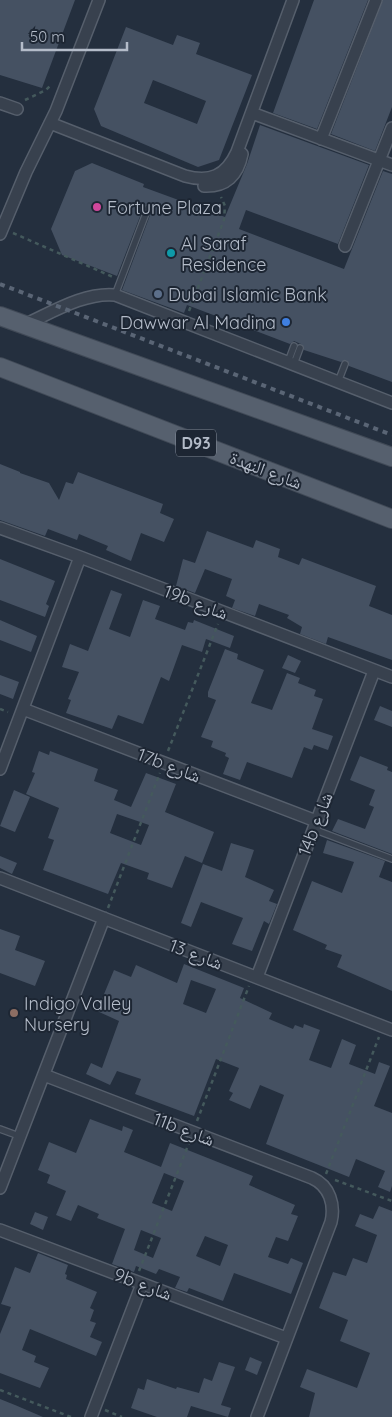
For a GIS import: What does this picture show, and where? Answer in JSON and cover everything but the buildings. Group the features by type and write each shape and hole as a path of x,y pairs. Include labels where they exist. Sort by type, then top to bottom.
{"main road":[{"path":"1,315 24,325 392,456"},
{"name":"شارع النهدة","path":"0,368 392,519"}],"street":[{"path":"1,231 50,123 99,0"},
{"path":"185,176 205,180 224,173 230,166 242,141 293,0"},
{"path":"321,139 376,0"},
{"path":"0,103 17,109"},
{"path":"252,113 392,165"},
{"path":"50,123 185,176 202,186 222,184 237,171 242,153 242,141"},
{"path":"346,246 392,128"},
{"path":"24,325 96,295 114,295 392,403"},
{"name":"19b شارع","path":"0,528 392,677"},
{"path":"0,769 80,557"},
{"name":"14b شارع","path":"257,977 374,671"},
{"name":"17b شارع","path":"22,709 315,825"},
{"name":"شارع 13","path":"0,878 387,1028"},
{"path":"0,1188 104,918"},
{"name":"11b شارع","path":"44,1076 324,1181"},
{"path":"257,1417 333,1215 331,1199 324,1181"},
{"name":"9b شارع","path":"0,1230 286,1338"},
{"path":"93,1412 142,1284"}],"lane":[{"path":"114,295 148,208"},
{"path":"291,363 297,347"},
{"path":"338,382 345,364"},
{"path":"315,825 392,860"},
{"path":"0,1129 19,1136"}],"path":[{"path":"17,109 28,97 46,90 53,83 69,75"},
{"path":"185,322 224,220 222,198 212,186"},
{"path":"1,231 120,280"},
{"path":"387,1028 324,1181 392,1201"},
{"path":"0,1390 71,1417"},
{"path":"93,1412 122,1417"}],"railway":[{"path":"0,284 392,435"}],"place":[{"name":"Fortune Plaza","path":"97,207"},
{"name":"Al Saraf Residence","path":"171,253"},
{"name":"Dubai Islamic Bank","path":"158,294"},
{"name":"Dawwar Al Madina","path":"286,322"},
{"name":"Indigo Valley Nursery","path":"14,1013"}]}
